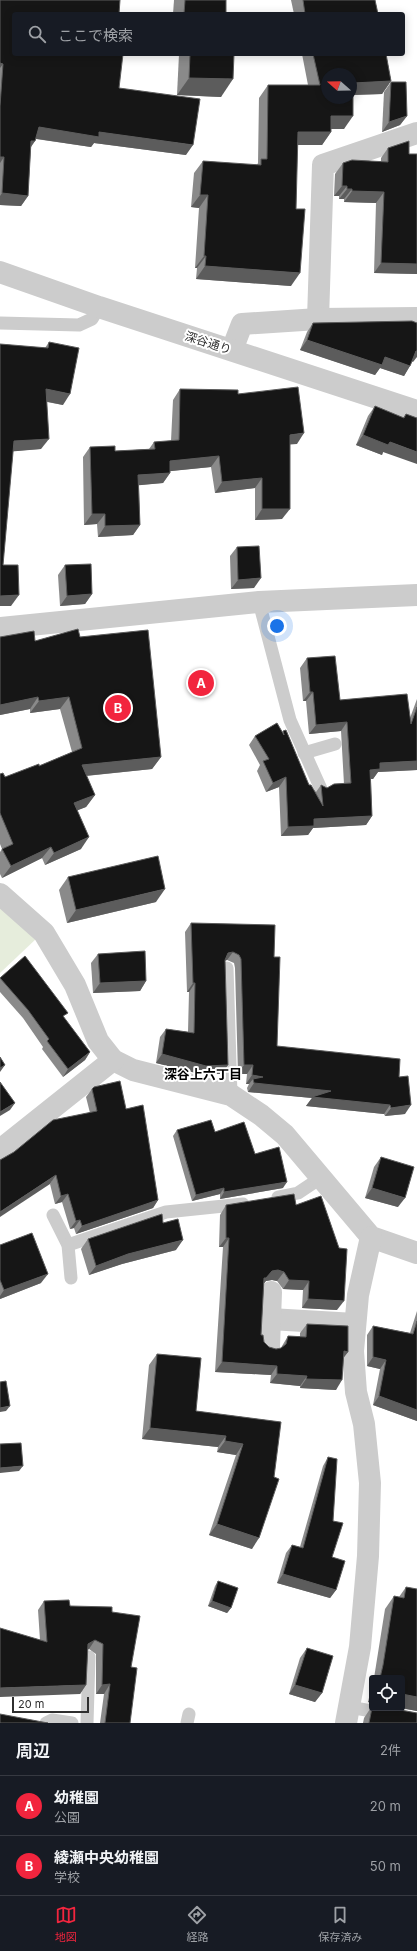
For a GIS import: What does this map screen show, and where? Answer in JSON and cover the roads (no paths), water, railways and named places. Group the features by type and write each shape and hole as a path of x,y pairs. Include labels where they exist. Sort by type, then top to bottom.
{"street":[{"path":"318,319 323,165 417,133"},
{"name":"深谷通り","path":"0,272 99,307 417,411"},
{"path":"232,350 242,324 318,319 417,318"},
{"path":"0,628 259,602 417,595"},
{"path":"0,894 44,933 76,985 98,1041 113,1060 132,1070 231,1095 261,1115 285,1135 322,1177 371,1237 417,1254"},
{"path":"0,1150 113,1060"},
{"path":"347,1715 360,1647 368,1556 370,1483 364,1424 356,1392 353,1351 358,1295 371,1237"},
{"path":"269,1346 271,1292"},
{"path":"270,1319 356,1324"}],"lane":[{"path":"0,323 79,324 92,318 99,307"},
{"path":"259,602 290,720 321,789"},
{"path":"304,753 335,744"},
{"path":"227,968 231,1095"},
{"path":"267,1199 298,1193 322,1177"},
{"path":"68,1245 166,1212 252,1202"},
{"path":"53,1215 68,1245 71,1278"},
{"path":"87,1723 89,1657"},
{"path":"347,1715 417,1719"},
{"path":"46,1723 52,1720 72,1723"}],"place":[{"name":"幼稚園","path":"201,683"},
{"name":"綾瀬中央幼稚園","path":"118,708"}],"district":[{"name":"深谷上六丁目","path":"203,1074"}]}
